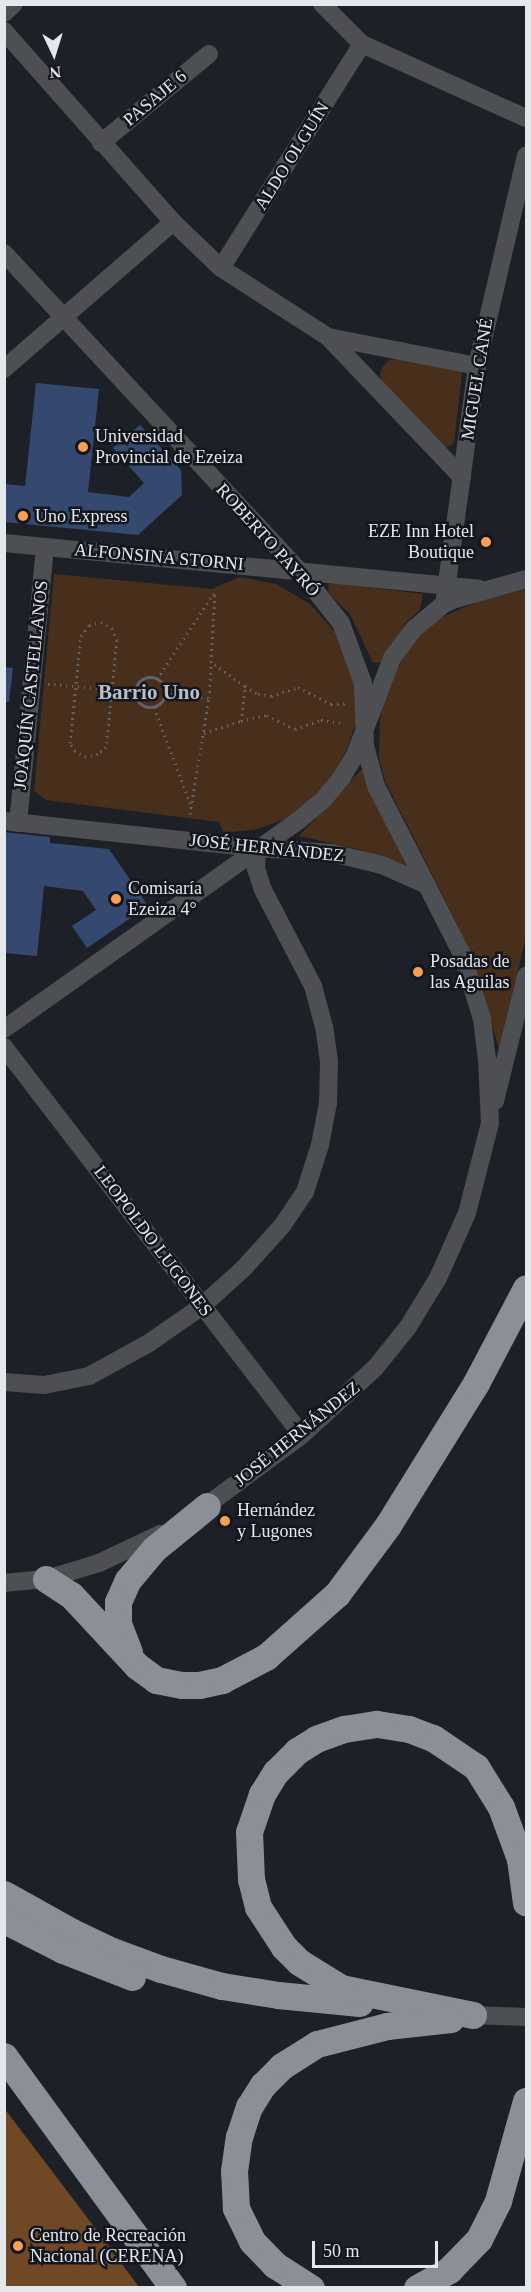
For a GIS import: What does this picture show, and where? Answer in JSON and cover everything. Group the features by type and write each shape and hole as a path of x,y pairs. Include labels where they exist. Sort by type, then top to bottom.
{"highway":[{"path":"46,1579 82,1606 137,1666 156,1680 182,1685 199,1685 222,1680 266,1657 337,1594 388,1525 476,1383 526,1288"},
{"path":"137,1666 123,1641 118,1623 118,1602 128,1580 154,1549 207,1506"},
{"path":"430,2014 341,1988 299,1962 271,1929 258,1907 248,1854 254,1812 267,1783 276,1772 297,1751 316,1739 344,1729 377,1724 409,1729 433,1738 476,1767 501,1807 520,1859 526,1903"},
{"path":"4,1894 112,1951 222,1986 430,2014"},
{"path":"4,1920 105,1968 194,1996 281,2012 474,2015"},
{"path":"311,2288 275,2265 252,2241 236,2208 234,2171 239,2137 249,2107 263,2085 282,2066 317,2044 430,2014"},
{"path":"4,2056 172,2287"},
{"path":"4,2072 43,2110"},
{"path":"417,2288 449,2270 479,2239 498,2201 526,2101"}],"street":[{"path":"4,13 14,4"},
{"path":"322,4 362,44 526,117"},
{"path":"4,31 173,222 221,268 327,337 462,477"},
{"name":"ALDO OLGUÍN","path":"221,268 362,44"},
{"name":"PASAJE 6","path":"101,143 209,54"},
{"name":"MIGUEL CANÉ","path":"444,604 477,366 526,156"},
{"path":"4,369 62,316 173,222"},
{"name":"ROBERTO PAYRÓ","path":"4,253 299,570 341,623 363,683 365,746 375,786 427,885"},
{"path":"327,337 477,366"},
{"name":"ALFONSINA STORNI","path":"4,543 490,590 526,579"},
{"name":"JOAQUÍN CASTELLANOS","path":"11,822 45,547"},
{"path":"4,1029 323,800 342,777 355,755 383,676 402,642 444,604 490,590"},
{"name":"JOSÉ HERNÁNDEZ","path":"4,1583 46,1579 99,1563 134,1548 207,1506 302,1435 375,1368 408,1327 438,1278 467,1214 489,1124 488,1058 482,1019 462,954 427,885 358,858 332,853 257,848 11,822"},
{"path":"4,1382 44,1385 89,1376 149,1343 202,1306 243,1269 282,1226 305,1192 320,1145 328,1103 329,1061 322,1017 313,986 263,890 256,868 257,848"},
{"path":"489,1124 526,976"},
{"name":"LEOPOLDO LUGONES","path":"4,1047 302,1435"},
{"path":"474,2015 526,2017"}],"path":[{"path":"157,679 215,591 209,698 190,814"},
{"path":"101,622 112,628 117,640 112,690 106,747 98,754 86,757 75,751 70,743 81,636 89,625 101,622"},
{"path":"210,661 258,694 271,696 298,687 331,704 350,702"},
{"path":"157,679 163,685 165,694 161,703 154,707 141,705 135,691 142,680 157,679"},
{"path":"44,683 135,691"},
{"path":"241,721 245,686"},
{"path":"165,694 209,698"},
{"path":"154,707 190,803"},
{"path":"204,732 267,715 295,729 321,720 342,723"}],"shaded area":[{"path":"399,359 460,368 462,374 454,442 451,446 445,447 384,384 380,376 382,368 389,360"},
{"path":"54,574 212,589 240,577 276,584 310,604 334,631 355,681 358,717 347,749 332,780 291,817 258,829 224,833 219,822 46,800 34,791"},
{"path":"333,583 423,594 420,610 406,622 387,656 379,663 373,663 350,614 329,594 328,585"},
{"path":"526,589 526,937 499,1049 471,952 385,781 379,758 380,718 388,687 410,644 440,618 481,600"},
{"path":"363,768 407,868 358,849 299,836"},
{"path":"4,2108 108,2245 139,2287 5,2287"}],"building":[{"path":"36,383 99,389 88,492 129,497 144,483 113,448 140,425 181,470 182,495 138,535 4,522 4,484 25,486"},
{"path":"4,667 13,668 9,702 4,702"},
{"name":"Comisaría Ezeiza 4°","path":"4,832 50,837 50,843 109,849 148,906 87,948 72,926 96,910 83,891 44,886 37,956 4,953"}],"place":[{"name":"Universidad Provincial de Ezeiza","path":"83,447"},
{"name":"Uno Express","path":"23,516"},
{"name":"EZE Inn Hotel Boutique","path":"486,542"},
{"name":"Comisaría Ezeiza 4°","path":"116,899"},
{"name":"Posadas de las Aguilas","path":"418,972"},
{"name":"Hernández y Lugones","path":"225,1521"},
{"name":"Centro de Recreación Nacional (CERENA)","path":"18,2246"}],"district":[{"name":"Barrio Uno","path":"149,692"}]}
